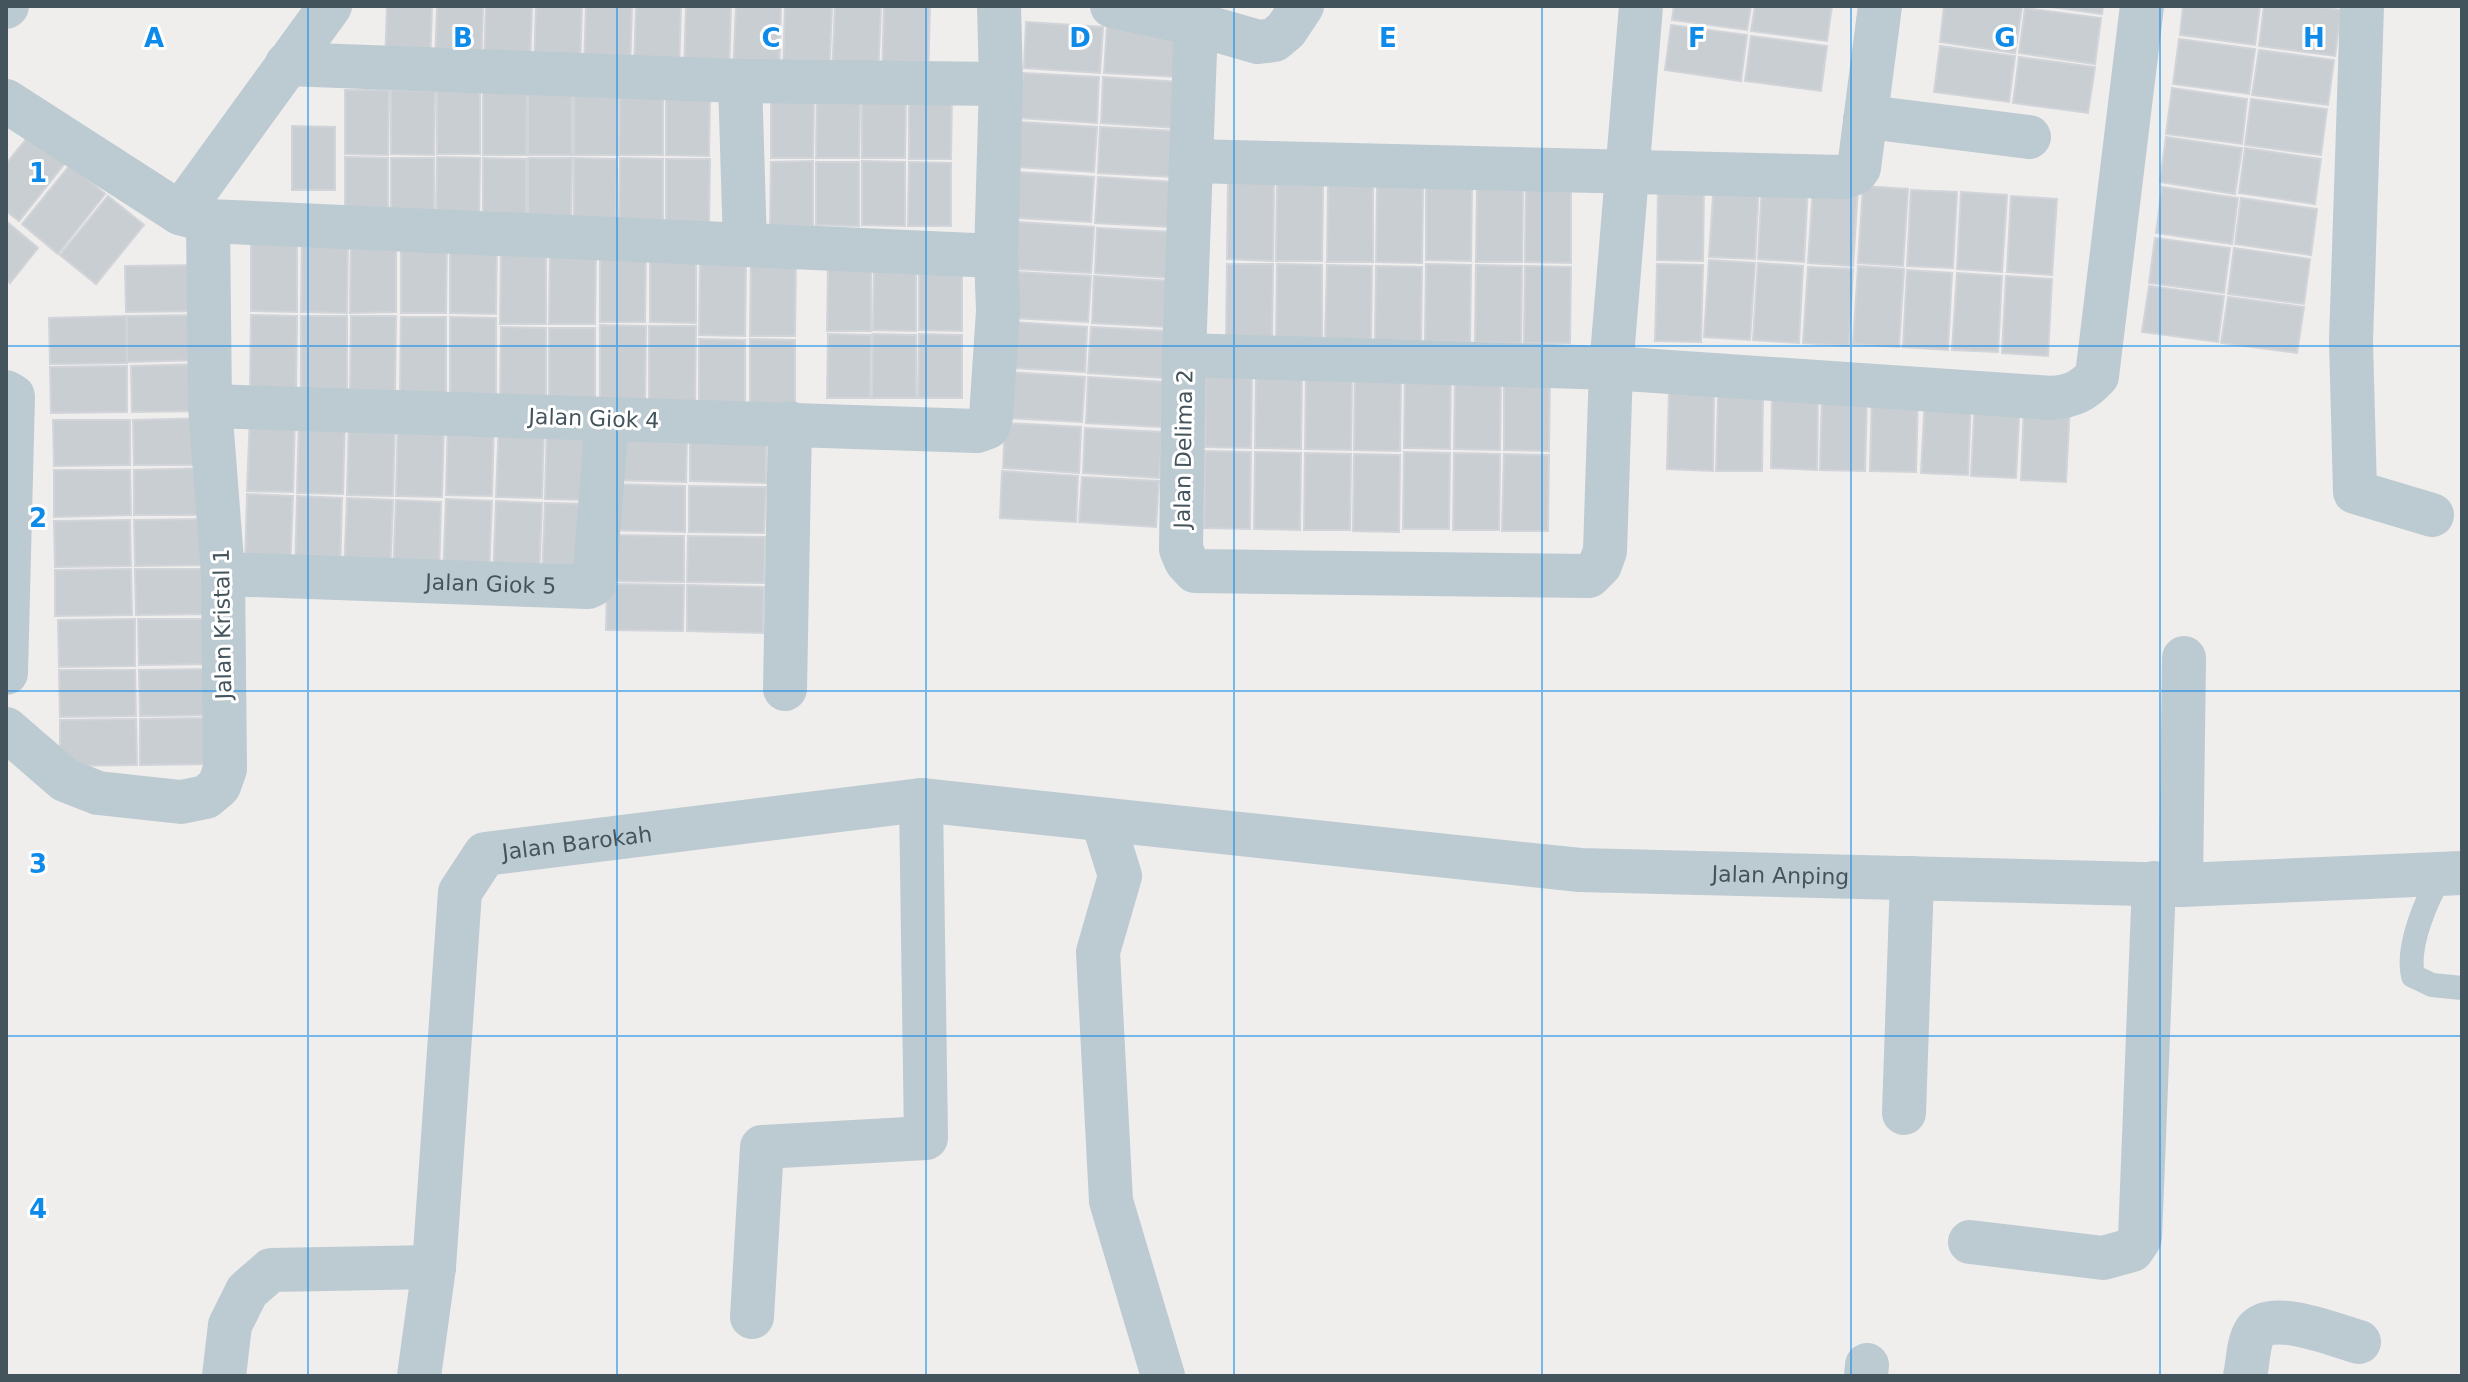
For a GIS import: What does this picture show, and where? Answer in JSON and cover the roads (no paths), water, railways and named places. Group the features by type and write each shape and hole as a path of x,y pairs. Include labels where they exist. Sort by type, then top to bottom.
{"street":[{"path":"194,217 287,64 330,6"},
{"path":"6,101 194,217 996,256 1001,84 999,6"},
{"path":"1112,6 1196,24 1258,42 1274,40 1286,30 1302,6"},
{"path":"1611,368 1641,6"},
{"path":"1191,161 1844,177 1859,168 1880,6"},
{"path":"1184,355 1611,368 2052,398 2070,396 2084,390 2097,376 2142,6"},
{"path":"2362,6 2351,341 2355,492 2432,515"},
{"name":"Jalan Delima 2","path":"1196,24 1184,355 1181,549 1195,571 1589,576 1600,565 1605,551 1611,368"},
{"path":"287,64 740,81 1001,84"},
{"path":"740,81 745,245"},
{"path":"1865,120 1876,118 2029,137"},
{"name":"Jalan Kristal 1","path":"6,729 65,780 98,793 181,802 206,797 219,786 225,769 223,574 194,217"},
{"name":"Jalan Giok 4","path":"210,406 977,431 988,427 991,417 998,311 996,256"},
{"path":"6,392 13,396 6,673"},
{"name":"Jalan Giok 5","path":"223,574 588,587 594,584 607,419"},
{"path":"785,689 790,423"},
{"path":"1970,1242 2103,1258 2132,1250 2140,1238 2184,658"},
{"path":"752,1317 762,1147 926,1138 921,800"},
{"name":"Jalan Barokah","path":"419,1376 434,1267 460,892 485,854 921,800 1103,821"},
{"path":"1103,821 1120,876 1098,952 1111,1201 1163,1376"},
{"name":"Jalan Anping","path":"1103,821 1580,870 2168,884 2452,873"},
{"path":"1904,1113 1912,878"},
{"path":"224,1376 230,1325 247,1291 271,1270 434,1267"},
{"path":"2245,1376 2255,1332 2266,1323 2285,1321 2359,1342"}],"lane":[{"path":"2452,873 2427,898 2410,963 2413,976 2432,985 2462,988"}]}
